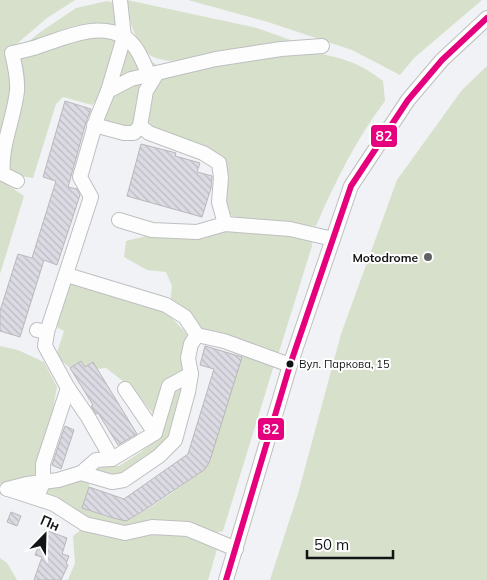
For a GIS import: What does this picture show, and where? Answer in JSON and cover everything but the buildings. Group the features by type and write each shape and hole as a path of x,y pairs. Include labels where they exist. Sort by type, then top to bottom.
{"street":[{"path":"112,459 88,416 68,388 45,346 42,331 67,275 91,197 80,177 94,126 108,91 124,37 120,0"},
{"path":"226,580 290,365 351,186 408,100 442,60 487,18"},
{"path":"17,181 3,174 0,162 17,92 17,72 12,53 41,46 68,35 103,30 124,37 136,48 153,74"},
{"path":"108,91 131,79 216,60 281,49 322,46"},
{"path":"94,126 124,134 134,133 140,126 146,91 153,74"},
{"path":"140,126 149,133 203,153 219,163 221,178 219,202 226,224"},
{"path":"119,220 152,230 198,232 226,224 290,229 333,239"},
{"path":"67,275 166,305 185,317 196,335 224,341 290,365"},
{"path":"81,473 112,482 124,480 159,456 175,440 191,374 188,358 190,344 196,335"},
{"path":"191,374 168,386 155,433 112,459 96,460 81,473 58,480 7,489 54,504 85,524 125,533 152,527 188,530 236,549"},
{"path":"43,501 40,491 43,482 43,464 68,388"},
{"path":"125,389 155,433"}],"green space":[{"path":"0,0 75,0 47,18 6,53 9,65 10,86 0,137"},
{"path":"127,0 257,28 296,42 188,60 164,60 150,55 139,42 131,25"},
{"path":"188,0 482,0 414,58 400,75 352,50 268,22"},
{"path":"107,1 115,3 122,28 26,44 76,8"},
{"path":"94,34 118,39 106,91 92,105 63,97 56,104 33,178 13,175 6,167 22,57"},
{"path":"125,43 161,68 114,83"},
{"path":"305,51 346,60 374,74 383,81 385,101 374,115 347,161 316,226 240,220 228,213 224,173 154,128 145,118 151,92 168,73"},
{"name":"Motodrome","path":"487,66 487,580 270,580 298,494 341,334 397,180 462,90"},
{"path":"139,81 138,105 130,129 102,125 105,107 111,93"},
{"path":"0,180 24,196 0,274"},
{"path":"224,231 288,232 311,239 312,246 279,352 271,354 199,329 170,303 172,286 166,272 147,270 124,257 126,241 150,235 202,239"},
{"path":"72,282 167,313 187,334 183,352 184,371 154,414 128,385 106,368 97,369 93,362 85,367 81,361 70,368 56,356 64,331 58,328 55,321 66,285"},
{"path":"0,346 18,350 44,362 57,387 50,424 34,478 0,484"},
{"path":"242,355 274,365 223,531 214,533 180,522 157,520 135,528 84,518 44,494 46,485 79,478 89,481 89,487 82,508 111,518 127,520 170,494 209,463"},
{"path":"184,385 172,435 162,447 126,473 111,476 92,470 96,466 119,466 141,452 160,435 175,387"},
{"path":"83,528 99,535 122,540 151,535 181,535 217,549 208,580 68,580 75,563 73,536"},
{"path":"0,558 7,563 17,580 0,580"}],"transit line":[{"name":"82","path":"226,580 290,365 351,186 408,100 442,60 487,18"}],"place":[{"name":"Motodrome","path":"428,257"},
{"name":"Вул. Паркова, 15","path":"290,364"}]}
